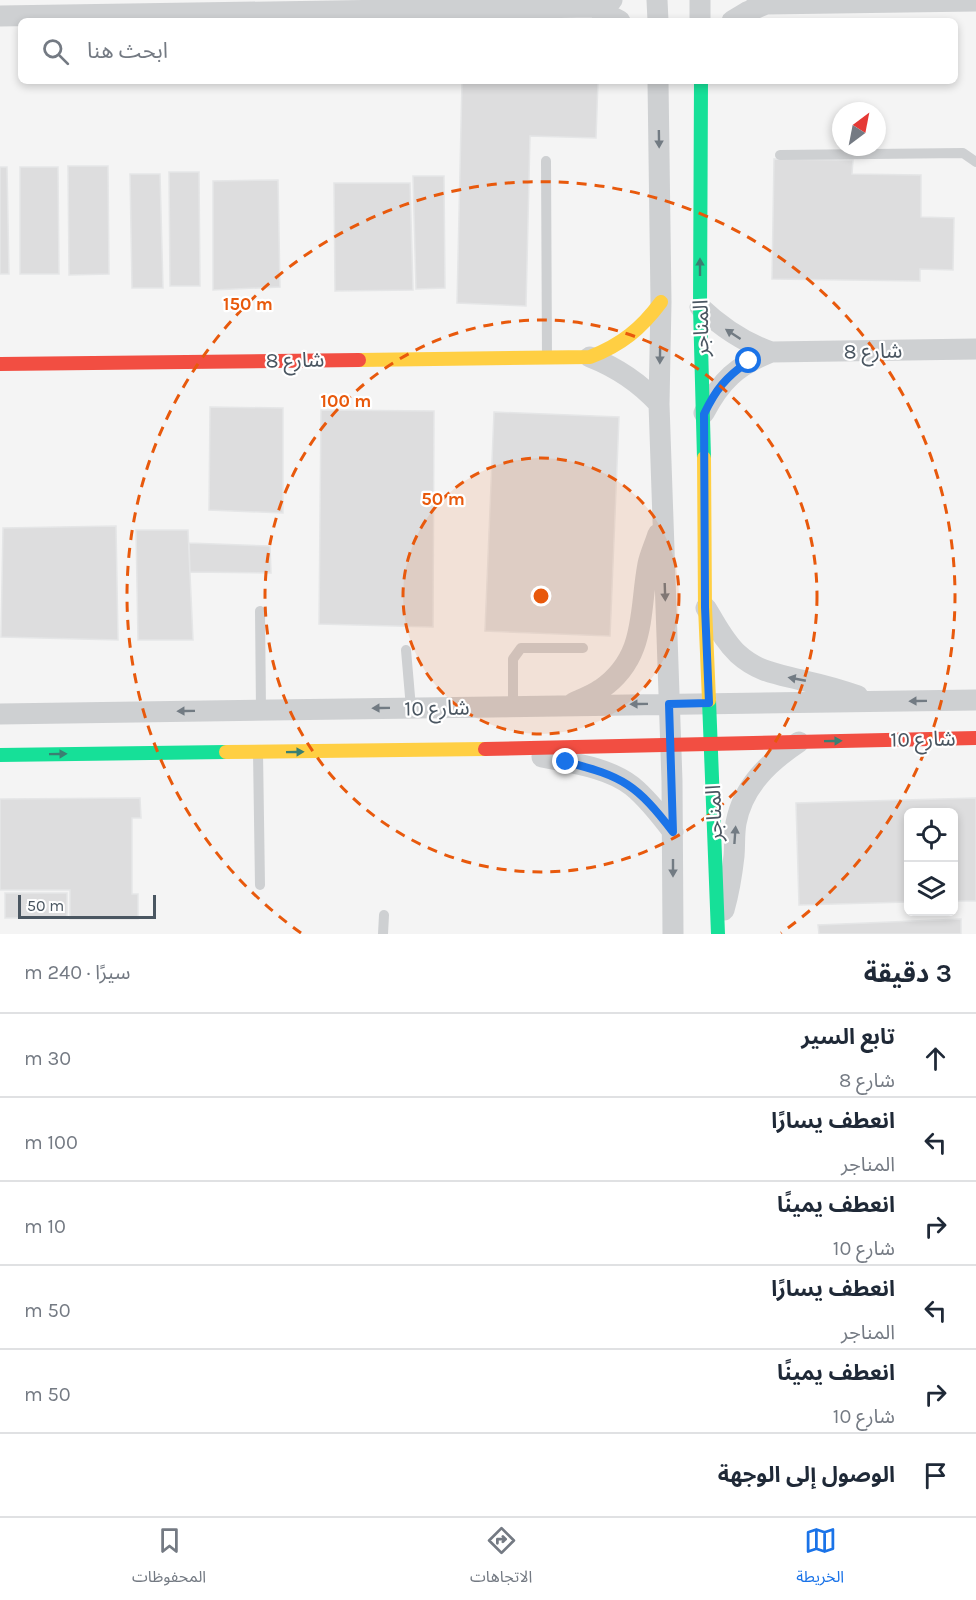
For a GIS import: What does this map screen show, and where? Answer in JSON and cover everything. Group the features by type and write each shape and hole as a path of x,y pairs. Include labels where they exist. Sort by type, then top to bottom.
{"street":[{"path":"657,0 658,18"},
{"path":"700,0 700,18"},
{"path":"737,18 761,2 976,1"},
{"path":"0,16 603,4 617,18"},
{"name":"المناجر","path":"658,84 661,302 659,404 673,832 673,934"},
{"name":"المناجر","path":"701,84 700,307 704,414 705,607 718,934"},
{"name":"شارع 8","path":"0,364 590,357 610,350 629,338 645,324 661,302"},
{"name":"شارع 8","path":"700,307 732,334 771,352"},
{"name":"شارع 8","path":"704,414 714,393 730,375 749,361 771,352 976,350"},
{"name":"شارع 8","path":"590,357 628,375 645,388 659,404"},
{"name":"المناجر","path":"569,706 601,689 619,673 630,658 638,638 648,563 663,522"},
{"name":"شارع 10","path":"705,607 725,639 738,654 754,666 773,674 834,687 873,701"},
{"name":"شارع 10","path":"0,714 976,700"},
{"name":"شارع 10","path":"0,755 670,747 801,741 976,738"},
{"name":"المناجر","path":"718,934 731,882 736,823 742,804 752,784 765,768 777,756 801,741"},
{"name":"شارع 10","path":"509,749 612,774 631,785 673,832"}],"lane":[{"path":"780,155 963,153 976,162"},
{"path":"546,161 547,357"},
{"path":"260,611 261,710"},
{"path":"513,706 513,659 521,648 583,648"},
{"path":"406,650 411,708"},
{"path":"258,752 260,885"},
{"path":"383,934 384,915"}],"building":[{"path":"462,84 598,84 596,138 530,136 526,306 457,303"},
{"path":"774,159 853,160 852,174 921,175 921,217 954,218 953,270 920,269 920,281 772,279"},
{"path":"68,166 108,166 109,274 69,275"},
{"path":"0,167 7,167 9,274 0,274"},
{"path":"20,167 58,167 59,274 20,274"},
{"path":"169,172 199,172 200,286 170,286"},
{"path":"130,174 160,174 163,288 132,288"},
{"path":"413,176 444,176 445,288 416,289"},
{"path":"278,180 280,287 213,290 213,181"},
{"path":"334,183 410,183 413,290 335,291"},
{"path":"210,407 283,408 283,513 209,510"},
{"path":"321,410 434,411 433,627 319,624"},
{"path":"494,412 619,417 610,636 485,631"},
{"path":"116,526 118,640 1,637 3,528"},
{"path":"136,530 188,530 193,640 138,640"},
{"path":"189,543 270,546 271,573 190,572"},
{"path":"140,798 141,818 132,818 132,894 138,894 138,919 70,919 70,890 0,890 0,799"},
{"path":"976,798 976,901 958,901 958,808 904,808 904,902 799,905 796,803"},
{"path":"5,893 67,893 67,918 5,918"},
{"path":"961,919 961,934 819,934 818,925"}],"traffic: fast":[{"path":"701,84 700,307 704,458"},
{"path":"709,700 718,934"},
{"path":"0,755 226,752"}],"traffic: slow":[{"path":"359,360 590,357 630,335 661,302"},
{"path":"704,458 705,607 709,700"},
{"path":"226,752 485,749"}],"traffic: jam":[{"path":"0,364 359,360"},
{"path":"485,749 976,738"}],"route":[{"path":"566,762 612,774 631,785 673,832 669,704 709,703 705,607 704,414 714,393 730,375 749,361"}]}
